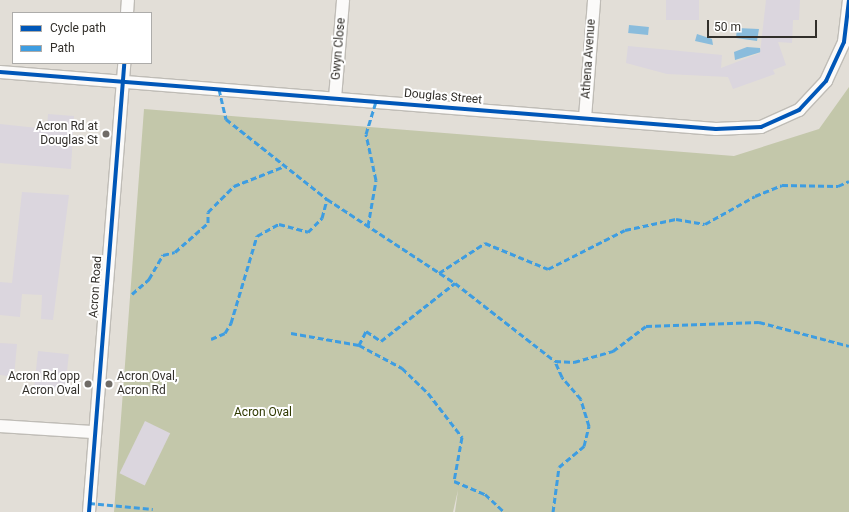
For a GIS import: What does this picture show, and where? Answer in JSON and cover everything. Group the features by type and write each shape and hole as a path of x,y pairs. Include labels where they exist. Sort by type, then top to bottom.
{"street":[{"path":"127,12 128,0"},
{"name":"Gwyn Close","path":"335,98 343,0"},
{"name":"Athena Avenue","path":"585,118 594,0"},
{"name":"Douglas Street","path":"0,72 585,118 716,130 761,128 799,110 826,81 844,42 849,0"},
{"name":"Acron Road","path":"88,512 124,64"},
{"path":"0,426 94,432"}],"green space":[{"name":"Acron Oval","path":"849,87 849,512 455,512 458,490 453,512 114,512 144,109 734,156 819,129"}],"water":[{"path":"629,25 649,27 648,35 628,33"},
{"path":"737,28 759,29 757,41 736,38"},
{"path":"697,34 712,39 713,45 695,41"},
{"path":"747,47 760,48 761,52 735,60 734,52"}],"building":[{"path":"666,0 699,0 699,20 666,20"},
{"path":"766,0 800,0 799,20 793,20 792,43 778,42 786,65 773,70 775,74 733,89 728,77 667,74 626,63 628,46 722,55 721,68 760,53"},
{"path":"48,114 74,116 71,169 0,163 0,124 47,129"},
{"path":"22,192 69,195 53,320 41,319 42,295 22,294 20,317 0,315 0,282 12,283"},
{"path":"0,343 17,344 14,377 0,375"},
{"path":"38,351 69,354 65,392 34,389"},
{"path":"145,421 170,433 145,485 120,473"}],"marked path":[{"path":"219,89 226,119 327,199 455,283 555,361 574,362 613,351 646,326 759,322 849,346"},
{"path":"368,226 376,180 366,134 376,101"},
{"path":"132,294 149,279 163,255 175,252 208,223 208,212 234,186 285,166"},
{"path":"439,273 485,243 548,269 625,230 676,219 705,224 755,196 782,185 838,186 849,181"},
{"path":"211,339 225,333 231,323 257,236 279,224 308,232 322,218 327,199"},
{"path":"291,333 359,345 366,331 381,341 455,283"},
{"path":"359,345 402,368 428,393 462,437 454,481 485,494 504,512"},
{"path":"553,512 559,467 584,446 589,426 581,399 562,377 555,361"},
{"path":"89,503 153,509"}],"cycle path":[{"path":"0,72 716,129 761,127 799,110 826,81 844,42 849,0"},
{"path":"89,512 124,64"}],"place":[{"name":"Acron Rd at Douglas St","path":"106,134"},
{"name":"Acron Rd opp Acron Oval","path":"88,384"},
{"name":"Acron Oval, Acron Rd","path":"109,384"}]}
